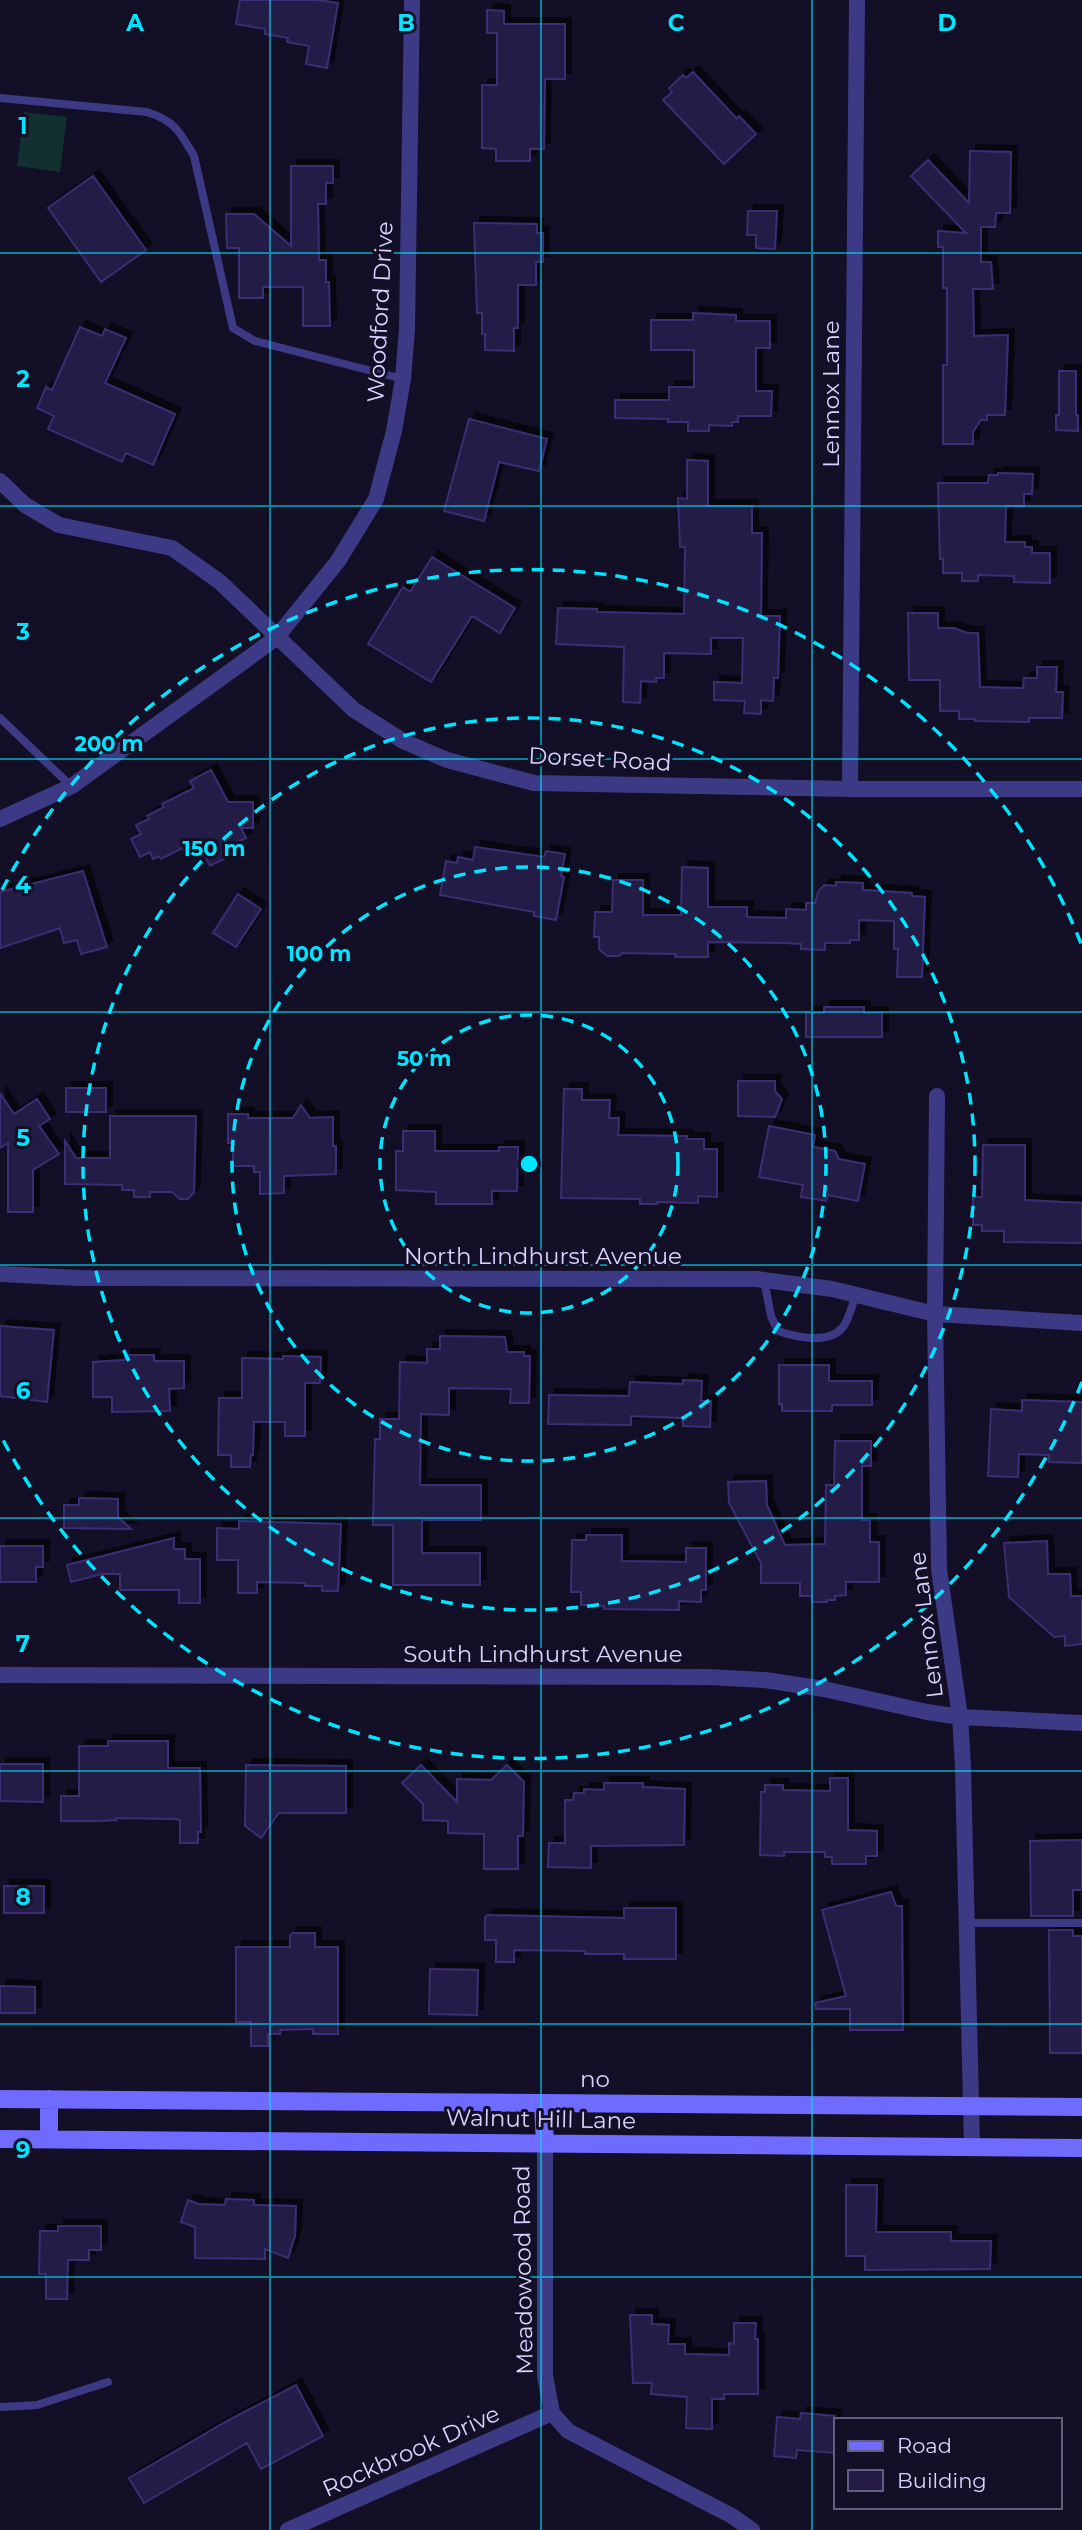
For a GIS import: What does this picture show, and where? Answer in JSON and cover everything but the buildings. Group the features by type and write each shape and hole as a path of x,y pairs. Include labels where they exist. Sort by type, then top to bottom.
{"main road":[{"name":"Walnut Hill Lane","path":"0,2098 543,2103"},
{"path":"49,2099 49,2139"},
{"path":"543,2103 545,2144"},
{"name":"no","path":"543,2103 647,2104"},
{"name":"Walnut Hill Lane","path":"647,2104 1082,2107"},
{"name":"Walnut Hill Lane","path":"0,2139 1082,2148"}],"street":[{"name":"Woodford Drive","path":"0,819 71,787 276,638 338,561 376,499 394,431 403,379 407,303 412,0"},
{"name":"Lennox Lane","path":"850,789 857,0"},
{"name":"Dorset Road","path":"0,481 25,505 59,524 172,548 219,582 354,710 403,741 447,760 534,783 850,789 1082,789"},
{"name":"Lennox Lane","path":"937,1096 935,1314 939,1569 960,1717 972,2147"},
{"name":"North Lindhurst Avenue","path":"0,1273 79,1278 764,1280 832,1289 935,1314 1082,1323"},
{"name":"South Lindhurst Avenue","path":"0,1675 709,1677 765,1680 812,1687 960,1717 1082,1723"},
{"name":"Meadowood Road","path":"545,2144 545,2376 552,2413"},
{"name":"Rockbrook Drive","path":"288,2530 552,2413"},
{"path":"552,2413 568,2431 732,2516 752,2530"}],"lane":[{"path":"0,98 147,112 166,118 182,135 194,156 233,328 255,341 403,379"},
{"path":"0,718 71,787"},
{"path":"764,1280 771,1316 778,1331 799,1338 832,1336 844,1326 856,1295"},
{"path":"967,1923 1082,1923"},
{"path":"0,2407 37,2405 108,2382"}],"green space":[{"path":"24,112 67,117 60,172 17,166"}]}
